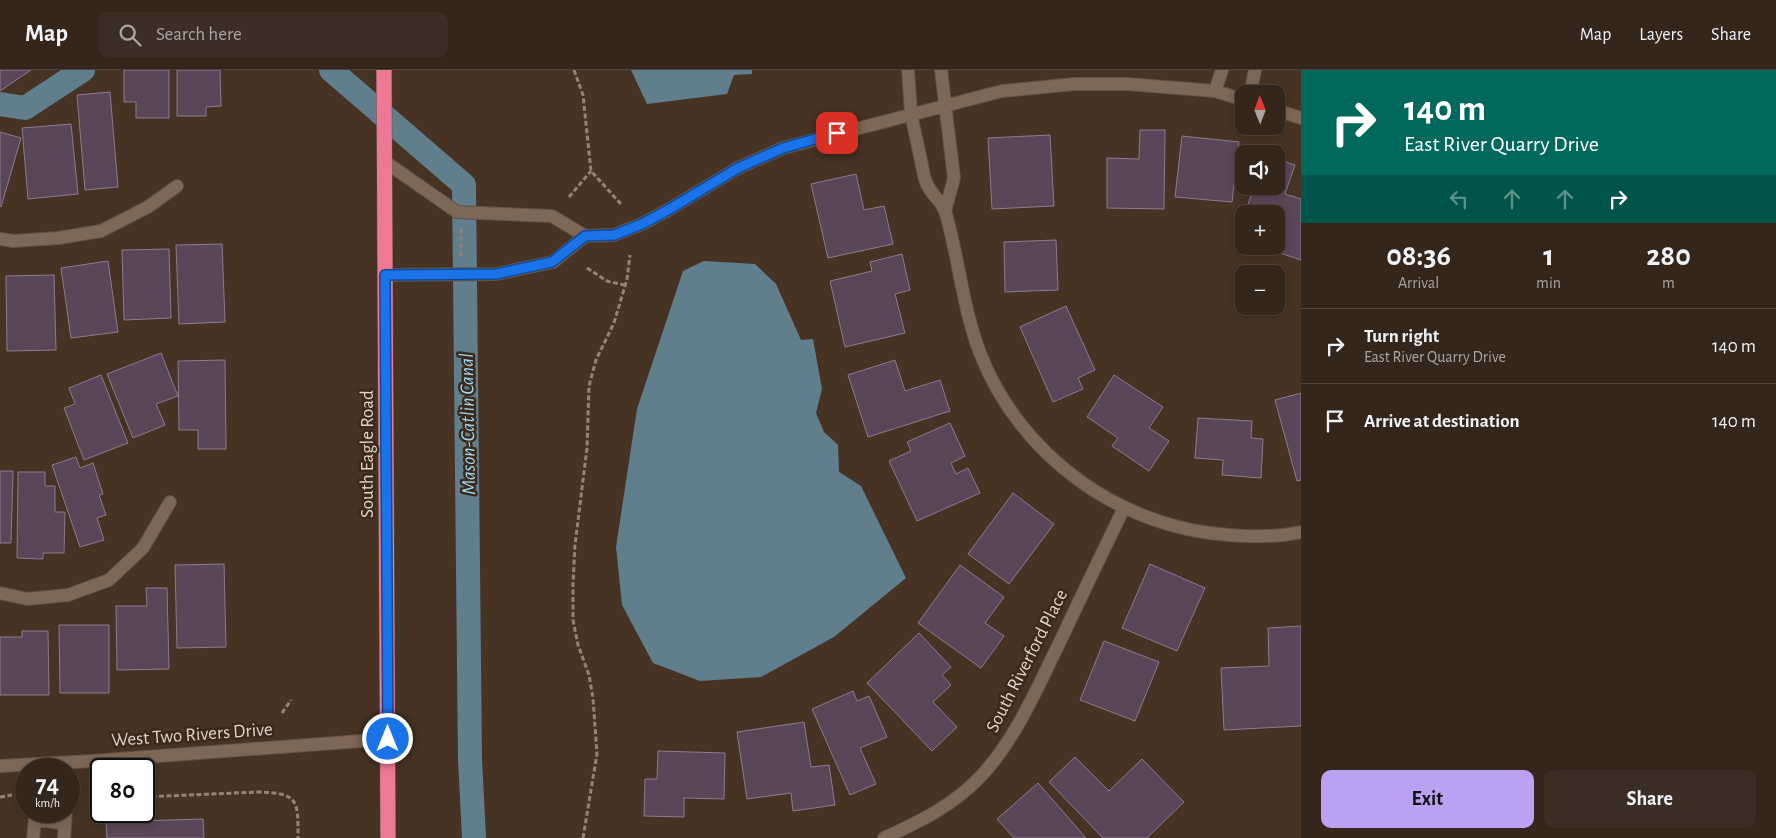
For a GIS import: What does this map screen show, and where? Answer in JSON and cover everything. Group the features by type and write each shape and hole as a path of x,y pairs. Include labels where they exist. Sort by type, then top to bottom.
{"highway":[{"name":"South Eagle Road","path":"384,70 388,838"}],"street":[{"path":"908,70 911,113 926,183 946,211 970,320 980,353 995,385 1020,423 1050,457 1081,483 1124,508 1167,525 1207,534 1251,537 1301,532"},
{"path":"940,70 954,178 946,211"},
{"path":"1216,91 1222,70"},
{"path":"1252,85 1255,70"},
{"path":"384,161 456,212 552,216 585,236 614,235 642,224 738,168 783,148 911,113 1002,91 1075,84 1127,84 1216,91 1235,97"},
{"path":"1285,113 1301,118"},
{"path":"0,240 58,238 101,231 148,207 177,186"},
{"path":"385,275 496,274 552,262 585,236"},
{"path":"0,594 27,599 68,595 109,580 143,548 170,502"},
{"name":"South Riverford Place","path":"884,838 926,819 948,804 981,776 1005,746 1025,713 1124,508"},
{"name":"West Two Rivers Drive","path":"80,765 388,739"},
{"name":"West Two Rivers Drive","path":"0,766 15,766"},
{"path":"33,838 34,823"},
{"path":"64,838 65,823"}],"path":[{"path":"574,70 583,95 591,171 621,204"},
{"path":"569,197 591,171"},
{"path":"461,228 461,256"},
{"path":"583,838 597,754 593,698 589,675 578,645 573,620 572,584 587,448 589,386 596,360 614,323 627,279 630,255"},
{"path":"587,268 607,281 624,285"},
{"path":"282,713 291,700"},
{"path":"155,797 258,792 287,795 294,801 297,808 298,838"},
{"path":"0,797 12,796"}],"water":[{"path":"631,70 752,70 752,74 734,75 727,94 647,104"},
{"path":"704,261 755,264 776,284 801,340 813,339 822,389 816,413 824,432 838,445 839,472 861,486 906,578 834,637 761,677 700,681 653,663 622,605 616,547 637,409 683,271"}],"building":[{"path":"0,70 31,70 0,91"},
{"path":"124,70 169,70 169,118 136,118 136,102 124,102"},
{"path":"177,70 220,70 221,106 206,107 206,116 177,116"},
{"path":"110,92 118,187 85,190 77,95"},
{"path":"71,124 78,194 28,199 22,128"},
{"path":"1140,130 1165,130 1164,209 1107,208 1107,158 1139,159"},
{"path":"0,132 21,138 1,207 0,206"},
{"path":"1050,135 1054,206 992,209 988,138"},
{"path":"1182,136 1239,142 1239,145 1235,145 1235,176 1232,202 1175,197"},
{"path":"1285,162 1295,165 1285,194"},
{"path":"856,174 864,210 884,206 893,244 828,258 811,184"},
{"path":"1285,194 1301,199 1301,260 1285,255 1285,205 1248,205 1251,195"},
{"path":"1056,240 1058,290 1005,292 1004,242"},
{"path":"222,244 225,322 179,324 176,245"},
{"path":"169,249 171,318 124,320 122,250"},
{"path":"902,254 910,290 895,294 905,333 845,347 830,281 872,271 870,262"},
{"path":"108,261 118,332 71,338 61,268"},
{"path":"54,275 56,350 7,351 6,276"},
{"path":"1066,306 1095,370 1078,378 1083,389 1053,402 1020,327"},
{"path":"161,353 178,396 156,404 165,425 133,438 107,374"},
{"path":"225,360 226,449 198,449 198,430 179,430 178,361"},
{"path":"895,360 905,391 940,380 950,411 868,437 848,375"},
{"path":"101,375 128,443 84,460 64,408 75,404 69,388"},
{"path":"1114,375 1163,407 1149,428 1169,441 1149,471 1112,446 1118,438 1087,417"},
{"path":"1301,393 1301,480 1297,481 1275,400"},
{"path":"1198,418 1252,421 1251,438 1263,439 1261,478 1222,475 1223,460 1195,458"},
{"path":"950,423 965,456 951,463 956,474 968,468 980,493 917,521 889,461 911,451 907,442"},
{"path":"76,457 80,468 93,463 103,494 99,495 106,515 97,518 104,540 80,547 52,465"},
{"path":"0,471 13,471 11,543 0,543"},
{"path":"18,472 45,472 45,486 55,486 55,512 65,512 64,553 43,553 43,559 17,558"},
{"path":"1013,493 1054,524 1009,584 968,554"},
{"path":"224,564 226,647 177,648 175,565"},
{"path":"1150,564 1205,588 1177,651 1122,628"},
{"path":"960,565 1004,597 985,623 1004,636 981,668 918,623"},
{"path":"146,588 167,588 169,669 117,670 116,606 147,606"},
{"path":"59,625 109,625 109,693 60,693"},
{"path":"1301,626 1301,726 1224,730 1221,668 1269,666 1268,628"},
{"path":"22,631 48,631 49,695 0,695 0,637 22,637"},
{"path":"919,633 951,667 942,675 951,685 933,702 957,727 932,751 867,683"},
{"path":"1104,641 1159,662 1135,721 1080,700"},
{"path":"853,691 857,701 869,696 887,737 860,748 876,784 850,795 812,709"},
{"path":"804,722 811,767 829,765 835,805 793,811 791,793 747,799 737,732"},
{"path":"658,751 725,753 724,799 684,798 684,817 644,816 645,779 657,779"},
{"path":"1075,757 1109,791 1142,759 1184,802 1147,838 1103,838 1049,782"},
{"path":"1038,783 1086,838 1014,838 997,819"},
{"path":"203,819 204,838 107,838 106,823 155,823 155,820"}],"waterway":[{"name":"Mason-Catlin Canal","path":"0,104 25,108 83,70"},
{"name":"Mason-Catlin Canal","path":"331,70 464,185 470,759 474,838"}],"route":[{"path":"388,739 385,275 496,274 552,262 585,236 614,235 642,224 738,168 783,148 837,133"}]}
